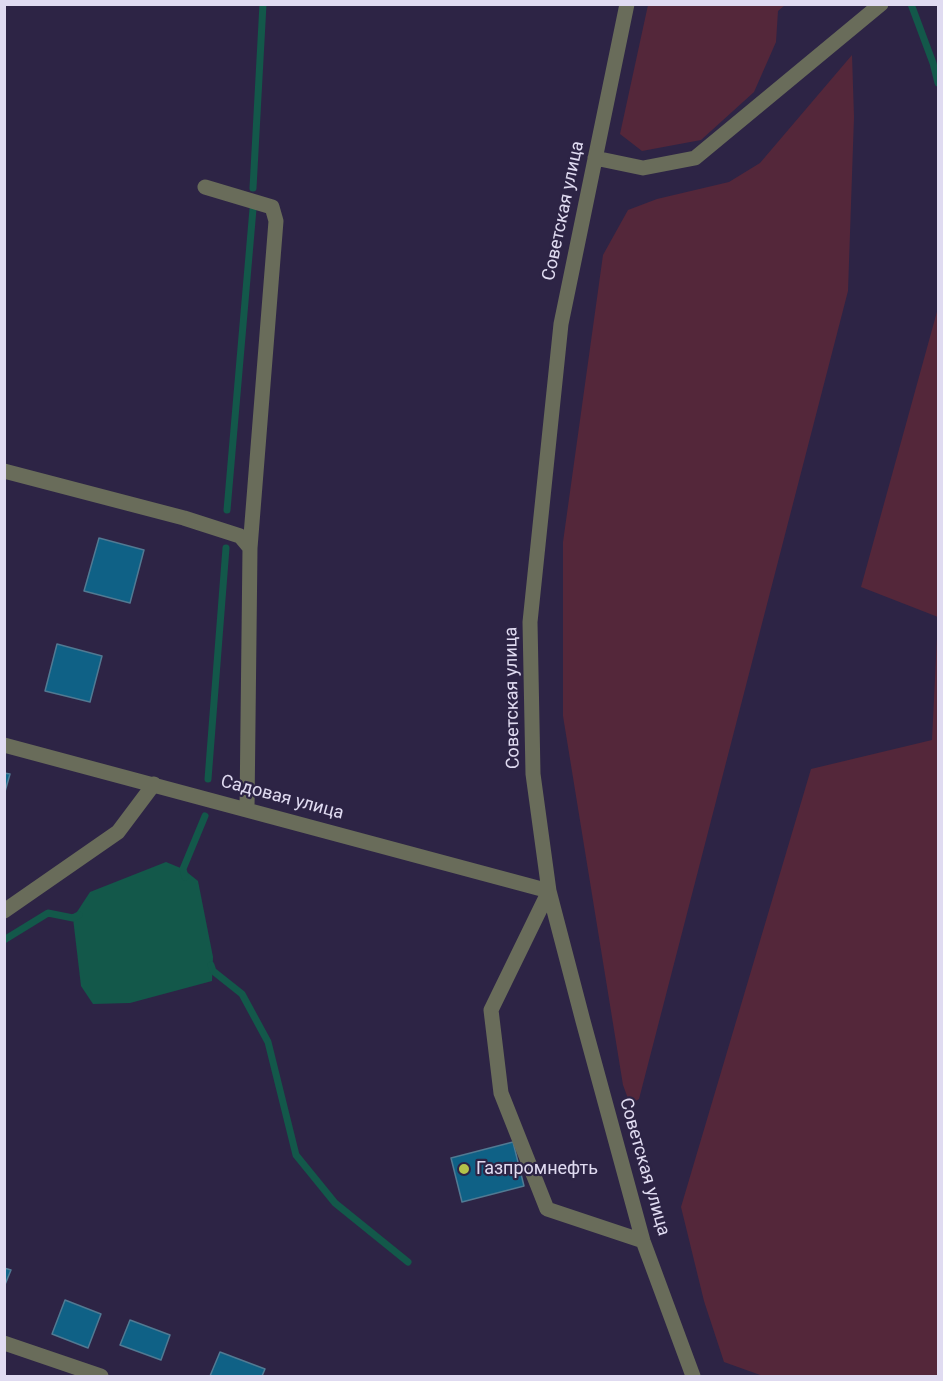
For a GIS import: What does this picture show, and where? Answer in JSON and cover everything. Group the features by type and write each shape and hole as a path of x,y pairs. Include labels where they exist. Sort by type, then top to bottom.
{"street":[{"name":"Советская улица","path":"627,4 561,324 530,622 533,774 549,891 643,1241 693,1377"},
{"path":"595,158 643,168 695,158 881,4"},
{"path":"205,187 272,207 276,221 249,548 247,809"},
{"path":"4,471 229,532 240,536 249,548"},
{"name":"Садовая улица","path":"4,745 549,891"},
{"path":"4,911 118,832 154,784"},
{"path":"549,891 491,1010 501,1093 547,1209 643,1241"},
{"path":"4,1343 101,1377"}],"shaded area":[{"path":"648,5 785,5 778,11 776,42 754,92 701,140 642,151 620,134"},
{"path":"852,55 854,117 848,291 639,1099 630,1104 623,1085 563,716 563,542 603,255 628,210 657,199 729,182 760,163"},
{"path":"938,308 938,617 861,587"},
{"path":"938,617 938,1376 763,1376 724,1362 704,1301 681,1207 811,769 932,740"},
{"path":"166,862 183,869 198,881 213,957 212,981 130,1003 93,1004 81,986 73,918 90,892"}],"building":[{"path":"99,538 144,550 130,603 84,591"},
{"path":"57,644 102,656 90,702 45,691"},
{"path":"4,773 10,774 4,795"},
{"path":"513,1142 524,1186 462,1202 451,1158"},
{"path":"4,1268 11,1270 4,1287"},
{"path":"65,1300 101,1314 88,1348 52,1334"},
{"path":"130,1320 170,1335 161,1360 120,1345"},
{"path":"220,1352 265,1369 262,1376 210,1376"}],"waterway":[{"path":"253,188 263,4"},
{"path":"911,4 938,83"},
{"path":"227,510 253,209"},
{"path":"208,779 226,548"},
{"path":"185,877 183,869 205,816"},
{"path":"4,940 48,913 73,918 79,915"},
{"path":"211,965 213,971 242,994 268,1042 296,1155 335,1203 408,1262"}],"place":[{"name":"Газпромнефть","path":"464,1169"}]}
